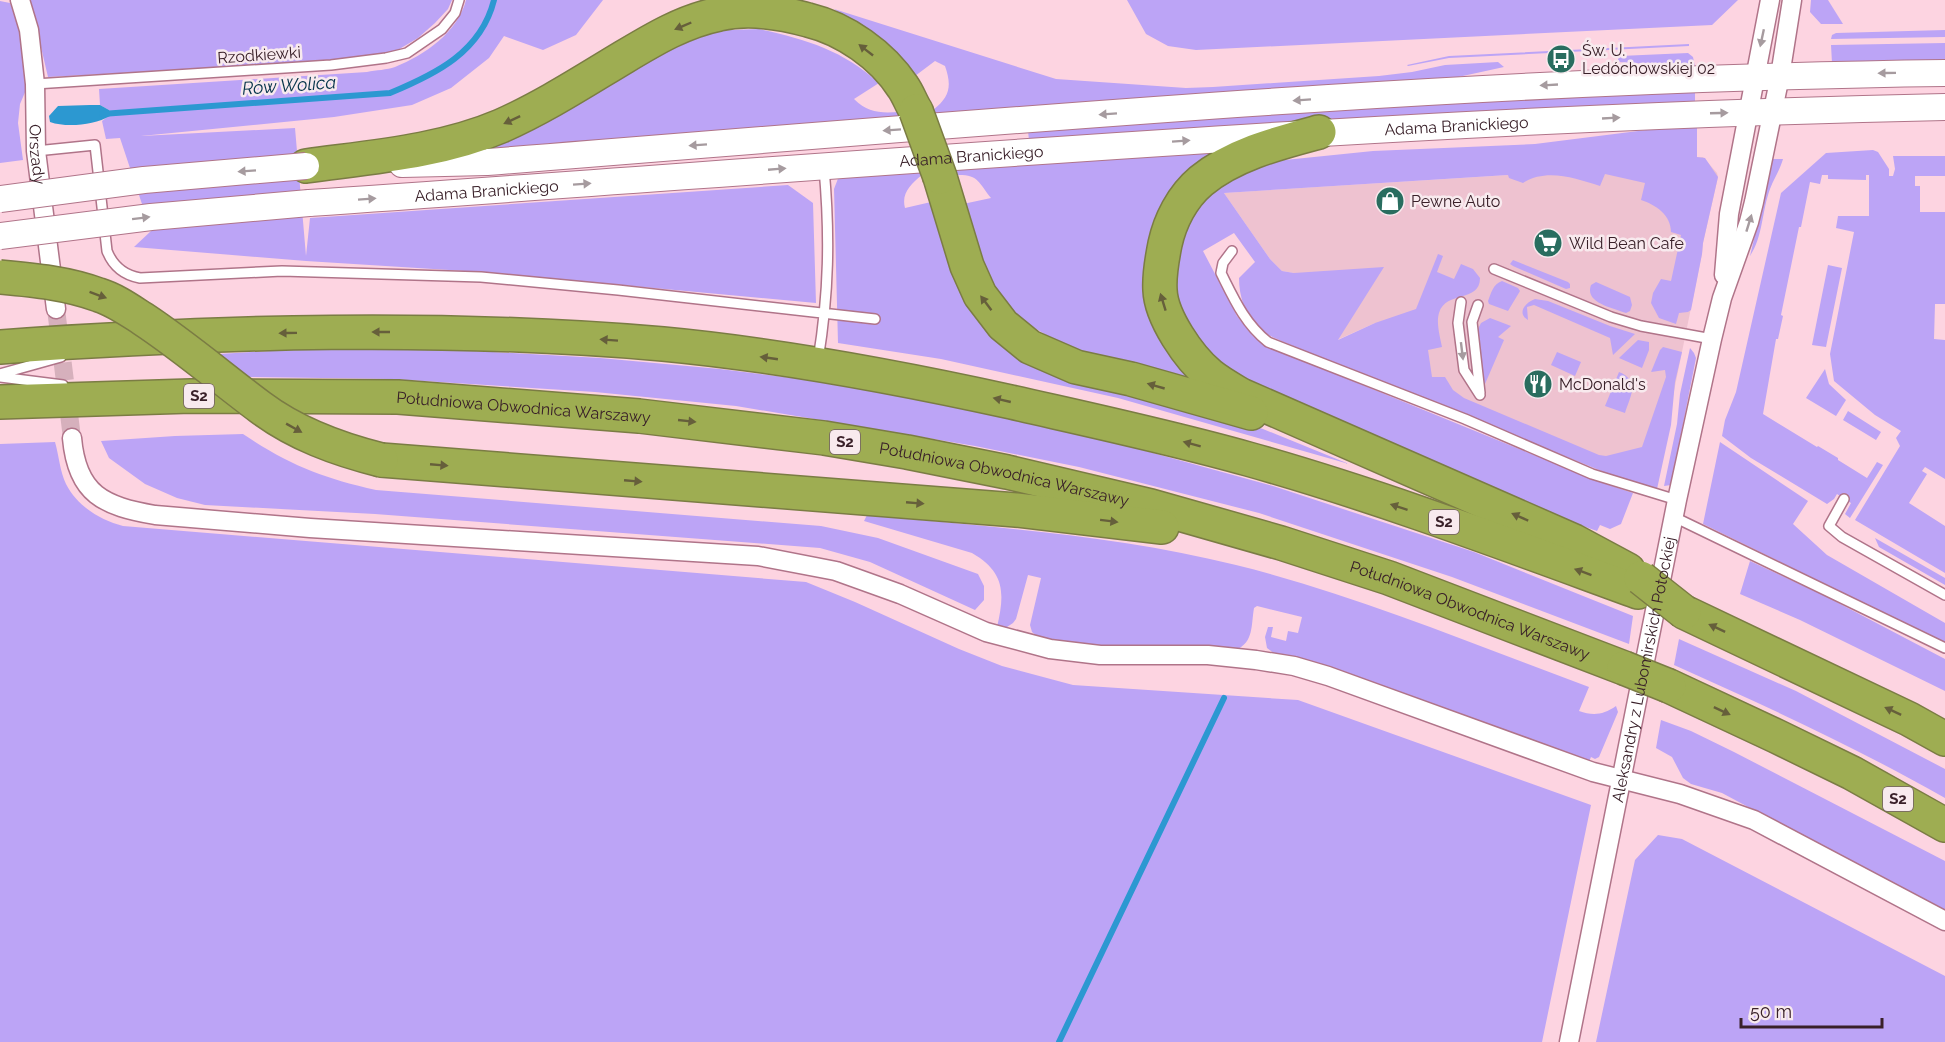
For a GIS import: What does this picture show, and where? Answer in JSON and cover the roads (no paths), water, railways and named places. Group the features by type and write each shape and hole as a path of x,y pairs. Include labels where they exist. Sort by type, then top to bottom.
{"highway":[{"path":"306,166 423,148 476,135 528,113 684,24 719,14 752,10 787,14 822,23 871,52 902,86 916,111 940,177 963,255 980,295 1003,325 1030,347 1076,367 1131,379 1333,436"},
{"path":"1319,132 1254,151 1221,168 1200,182 1183,202 1169,227 1162,259 1160,291 1164,306 1188,352 1210,375 1241,396 1574,541 1684,612 1945,738"},
{"path":"0,278 35,280 100,295 126,308 165,333 261,409 292,428 318,441 381,460 1016,510 1281,543"},
{"name":"S2","path":"0,347 135,337 346,331 417,332 567,337 667,345 817,364 955,390 1248,459 1640,585"},
{"name":"Południowa Obwodnica Warszawy","path":"0,402 146,397 398,397 583,411 750,428 907,452 1007,472 1151,506 1281,543 1389,578 1669,686 1852,773 1945,825"}],"main road":[{"name":"Adama Branickiego","path":"0,199 144,180 306,166 487,162 1360,95 1754,76 1945,73"},
{"name":"Adama Branickiego","path":"0,236 151,216 309,203 1319,132 1773,110 1945,107"}],"street":[{"name":"Orszady","path":"20,0 29,30 35,84 36,152 56,309"},
{"name":"Aleksandry z Lubomirskich Potockiej","path":"1722,298 1729,214 1770,0"},
{"name":"Aleksandry z Lubomirskich Potockiej","path":"1569,1042 1712,339 1722,298 1749,222 1780,76 1792,0"},
{"path":"72,438 73,456 81,476 97,496 114,506 155,515 310,528 758,556 836,571 872,583 986,632 1050,649 1100,655 1208,655 1294,666 1328,676 1593,772 1680,794 1754,820 1945,921"}],"lane":[{"name":"Rzodkiewki","path":"35,84 331,65 386,58 407,53 442,29 455,13 459,0"},
{"path":"36,152 95,145 107,250 121,271 140,278 282,271 481,277 875,318"},
{"path":"817,364 825,314 828,236 824,165"},
{"path":"1232,251 1223,263 1221,273 1239,309 1256,332 1268,342 1465,419 1676,508 1945,648"},
{"path":"1494,269 1611,317 1641,326 1712,339"},
{"path":"1461,302 1458,323 1464,370 1480,395 1472,322 1478,305"},
{"path":"79,353 135,337"},
{"path":"0,375 67,356"},
{"path":"0,375 68,386"},
{"path":"90,389 146,397"},
{"path":"1844,499 1829,526 1842,537 1945,595"}],"water":[{"path":"100,105 109,110 110,116 80,125 50,122 49,116 58,106"}],"waterway":[{"name":"Rów Wolica","path":"102,114 390,93 440,69 468,47 488,18 494,0"},
{"path":"1059,1042 1224,698"}],"tunnel":[{"path":"56,309 72,438"}],"place":[{"name":"Św. U. Ledóchowskiej 02","path":"1561,59"},
{"name":"Pewne Auto","path":"1390,201"},
{"name":"Wild Bean Cafe","path":"1548,243"},
{"name":"McDonald's","path":"1538,384"}]}
